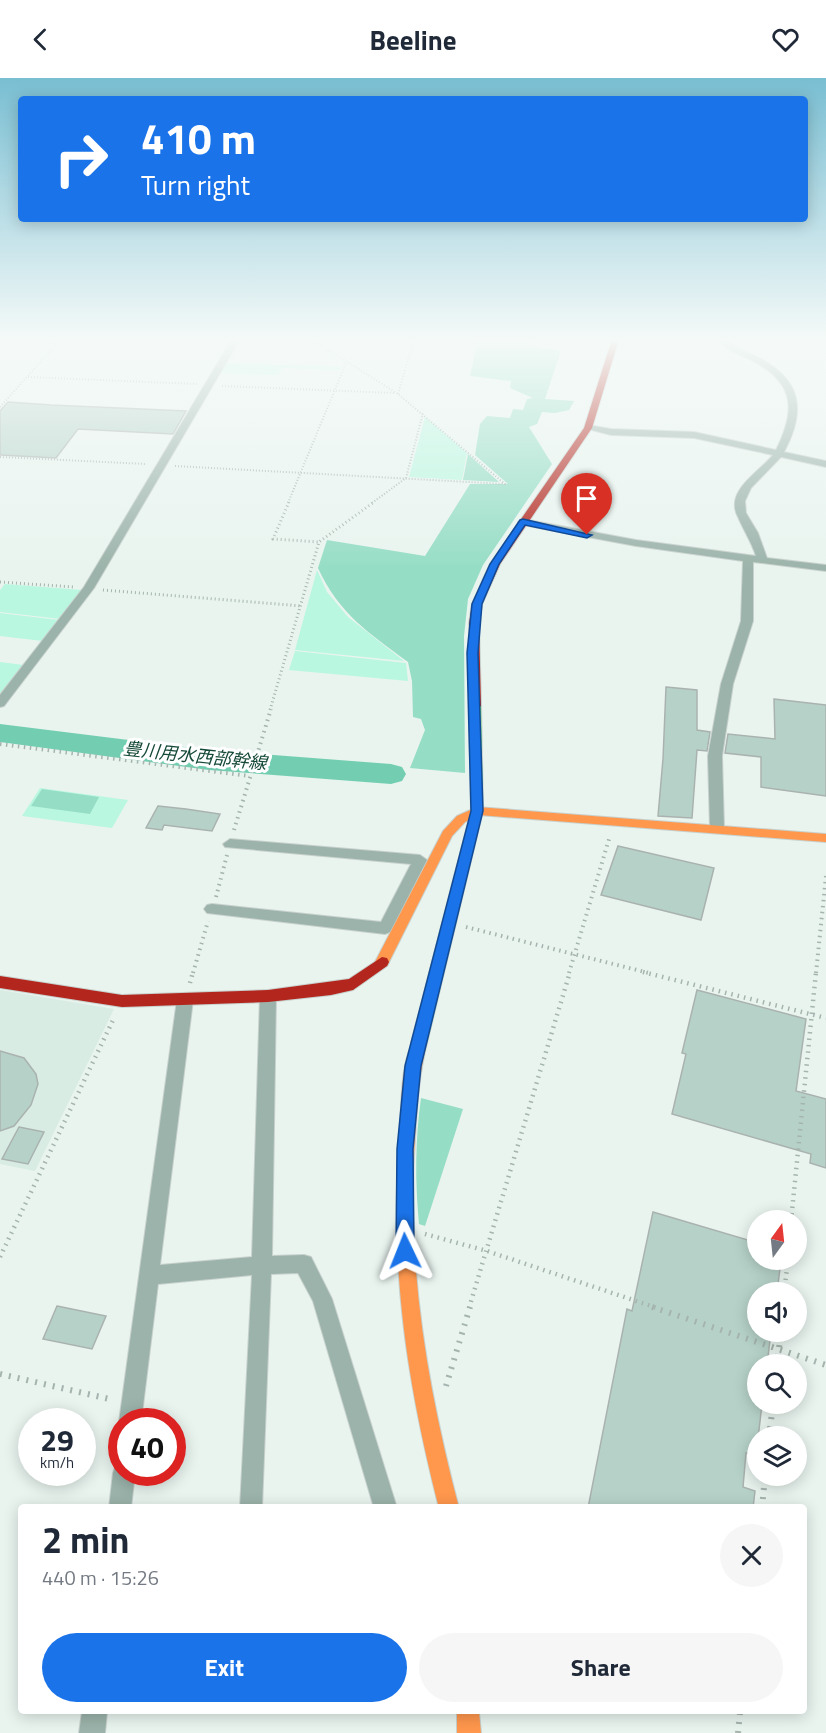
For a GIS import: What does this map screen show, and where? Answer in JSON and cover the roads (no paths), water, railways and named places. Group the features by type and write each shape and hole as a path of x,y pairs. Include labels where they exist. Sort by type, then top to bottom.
{"street":[{"path":"0,704 89,588 191,416"},
{"path":"448,1504 426,1414 414,1339 404,1228 405,1149 413,1066 477,811 474,624 483,587 495,564 588,428 592,416"},
{"path":"762,560 740,509 741,496 749,483 780,454 792,416"},
{"path":"588,428 618,433 694,435 826,464"},
{"path":"523,522 564,532 748,560 826,568"},
{"path":"717,828 715,756 727,684 747,621 748,560"},
{"path":"0,982 122,1001 268,996 331,989 353,984 380,965 398,937 447,834 461,819 477,811 826,838"},
{"path":"212,909 385,928 420,860 230,844"},
{"path":"250,1504 262,1265 268,996"},
{"path":"132,1408 184,1000"},
{"path":"149,1275 262,1265 304,1264 322,1299 385,1504"},
{"path":"120,1504 123,1486"},
{"path":"92,1733 95,1714"},
{"path":"468,1714 469,1733"}],"waterway":[{"name":"豊川用水西部幹線","path":"0,733 209,760 391,774"}]}
